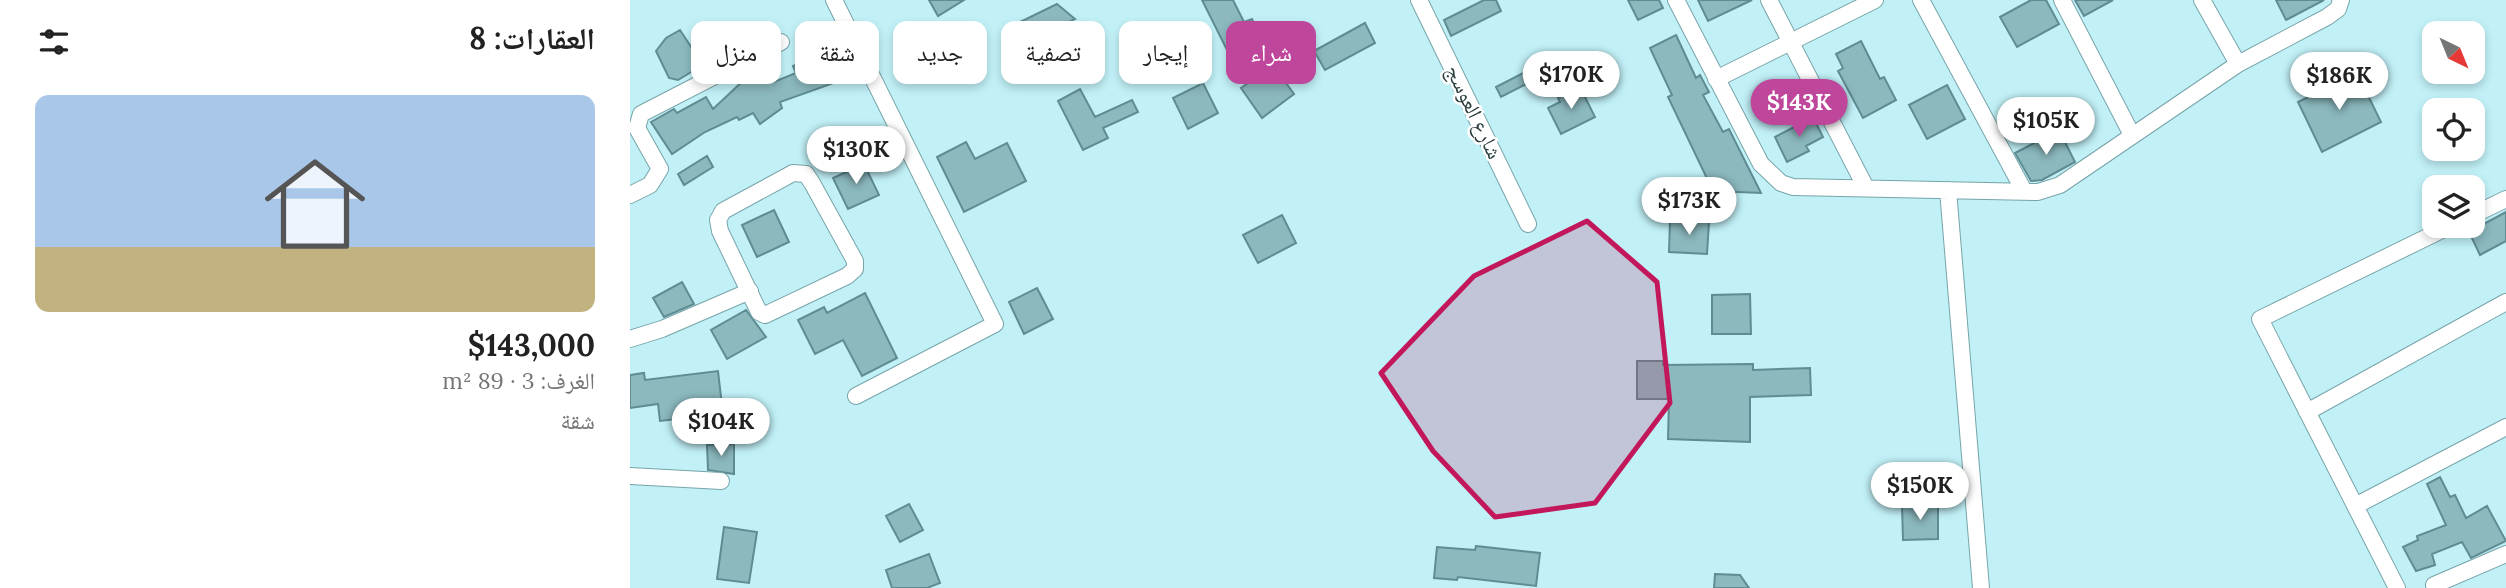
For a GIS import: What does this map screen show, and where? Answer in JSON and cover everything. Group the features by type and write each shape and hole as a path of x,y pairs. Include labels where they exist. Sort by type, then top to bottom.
{"street":[{"path":"834,0 996,324 856,396"},
{"name":"شارع العوسج","path":"1419,0 1528,224"},
{"path":"1676,0 1757,157 1781,183 1794,187 2024,191 2053,189 2238,64 2326,17 2337,9 2341,0"},
{"path":"1769,0 1866,188"},
{"path":"1716,79 1875,0"},
{"path":"1921,0 2024,191"},
{"path":"2062,0 2132,135"},
{"path":"2202,0 2238,64"},
{"path":"630,195 650,184 660,169 637,128 641,114 699,84"},
{"path":"793,173 806,174 855,261 855,269 847,276 771,315 759,312 750,291 720,231 718,220 723,211 793,173"},
{"path":"1948,190 1982,588"},
{"path":"2485,209 2506,199"},
{"path":"2397,588 2260,319 2426,238"},
{"path":"630,340 662,330 750,291"},
{"path":"2307,412 2506,302"},
{"path":"2355,506 2506,427"},
{"path":"630,476 722,481"},
{"path":"2432,587 2506,554"}],"highlighted area":[{"path":"1587,221 1657,282 1670,403 1595,503 1495,517 1433,451 1381,373 1474,276"}],"building":[{"path":"929,0 964,0 938,16"},
{"path":"1202,0 1233,0 1244,21 1226,21 1226,48"},
{"path":"1484,0 1496,0 1501,11 1451,36 1444,20"},
{"path":"1628,0 1659,0 1663,8 1638,20"},
{"path":"1698,0 1752,0 1708,21"},
{"path":"2031,0 2046,0 2059,24 2017,47 2000,17"},
{"path":"2075,0 2113,0 2084,16"},
{"path":"2276,0 2324,0 2286,20"},
{"path":"1057,4 1075,19 1071,21 1022,21"},
{"path":"1365,23 1375,43 1325,70 1316,50"},
{"path":"680,30 691,47 691,72 678,80 669,78 656,51 666,38"},
{"path":"1676,35 1696,78 1700,75 1709,92 1703,95 1723,132 1729,129 1761,193 1713,191 1668,97 1672,95 1650,48"},
{"path":"1861,41 1880,79 1884,77 1896,100 1863,118 1838,71 1843,68 1836,54"},
{"path":"1525,72 1530,82 1501,97 1496,87"},
{"path":"795,73 795,84 831,84 780,102 782,108 760,124 753,113 739,120 737,117 705,132 672,154 651,122 674,109 677,113 706,97 713,109 740,84 781,84 781,79"},
{"path":"2357,73 2381,122 2322,152 2298,102"},
{"path":"1204,84 1218,113 1188,129 1173,98"},
{"path":"1247,84 1287,84 1294,94 1262,118 1241,88"},
{"path":"1947,85 1965,119 1927,139 1909,105"},
{"path":"1580,87 1595,117 1561,134 1548,108 1560,102 1558,98"},
{"path":"1080,89 1095,117 1132,100 1138,112 1103,128 1108,138 1083,150 1058,101"},
{"path":"1813,117 1823,137 1806,146 1809,151 1787,162 1775,137"},
{"path":"2059,130 2075,162 2042,180 2031,181 2015,153"},
{"path":"966,142 975,159 1007,143 1026,181 964,212 937,157"},
{"path":"707,156 713,167 684,185 678,174"},
{"path":"864,164 879,195 848,209 833,178"},
{"path":"774,210 789,242 757,257 742,225"},
{"path":"2506,212 2506,241 2480,255 2472,238 2485,238 2485,223"},
{"path":"1282,215 1296,243 1258,263 1243,235"},
{"path":"1670,220 1709,222 1707,254 1669,252"},
{"path":"682,282 694,304 664,317 653,298"},
{"path":"1037,288 1053,319 1024,334 1009,302"},
{"path":"865,293 897,358 862,376 843,340 815,354 798,320 824,307 827,313"},
{"path":"1750,294 1751,334 1712,334 1712,295"},
{"path":"746,310 766,337 727,359 711,330"},
{"path":"1637,361 1663,361 1663,365 1753,364 1753,370 1810,368 1811,395 1750,397 1750,442 1668,439 1669,399 1637,399"},
{"path":"718,371 723,414 660,421 658,404 630,408 630,375 644,373 645,380"},
{"path":"734,444 734,474 708,470 707,445"},
{"path":"2440,477 2450,497 2455,495 2466,518 2487,506 2506,541 2471,558 2462,542 2432,554 2435,565 2416,571 2403,547 2418,540 2417,536 2446,525 2427,484"},
{"path":"909,504 923,530 900,542 886,516"},
{"path":"1902,505 1938,505 1938,539 1903,540"},
{"path":"724,527 757,532 749,583 717,579"},
{"path":"1476,546 1540,553 1536,586 1458,577 1457,580 1434,578 1437,547 1475,550"},
{"path":"929,554 940,583 927,588 892,588 886,570"},
{"path":"1715,574 1740,575 1749,588 1714,588"}]}
